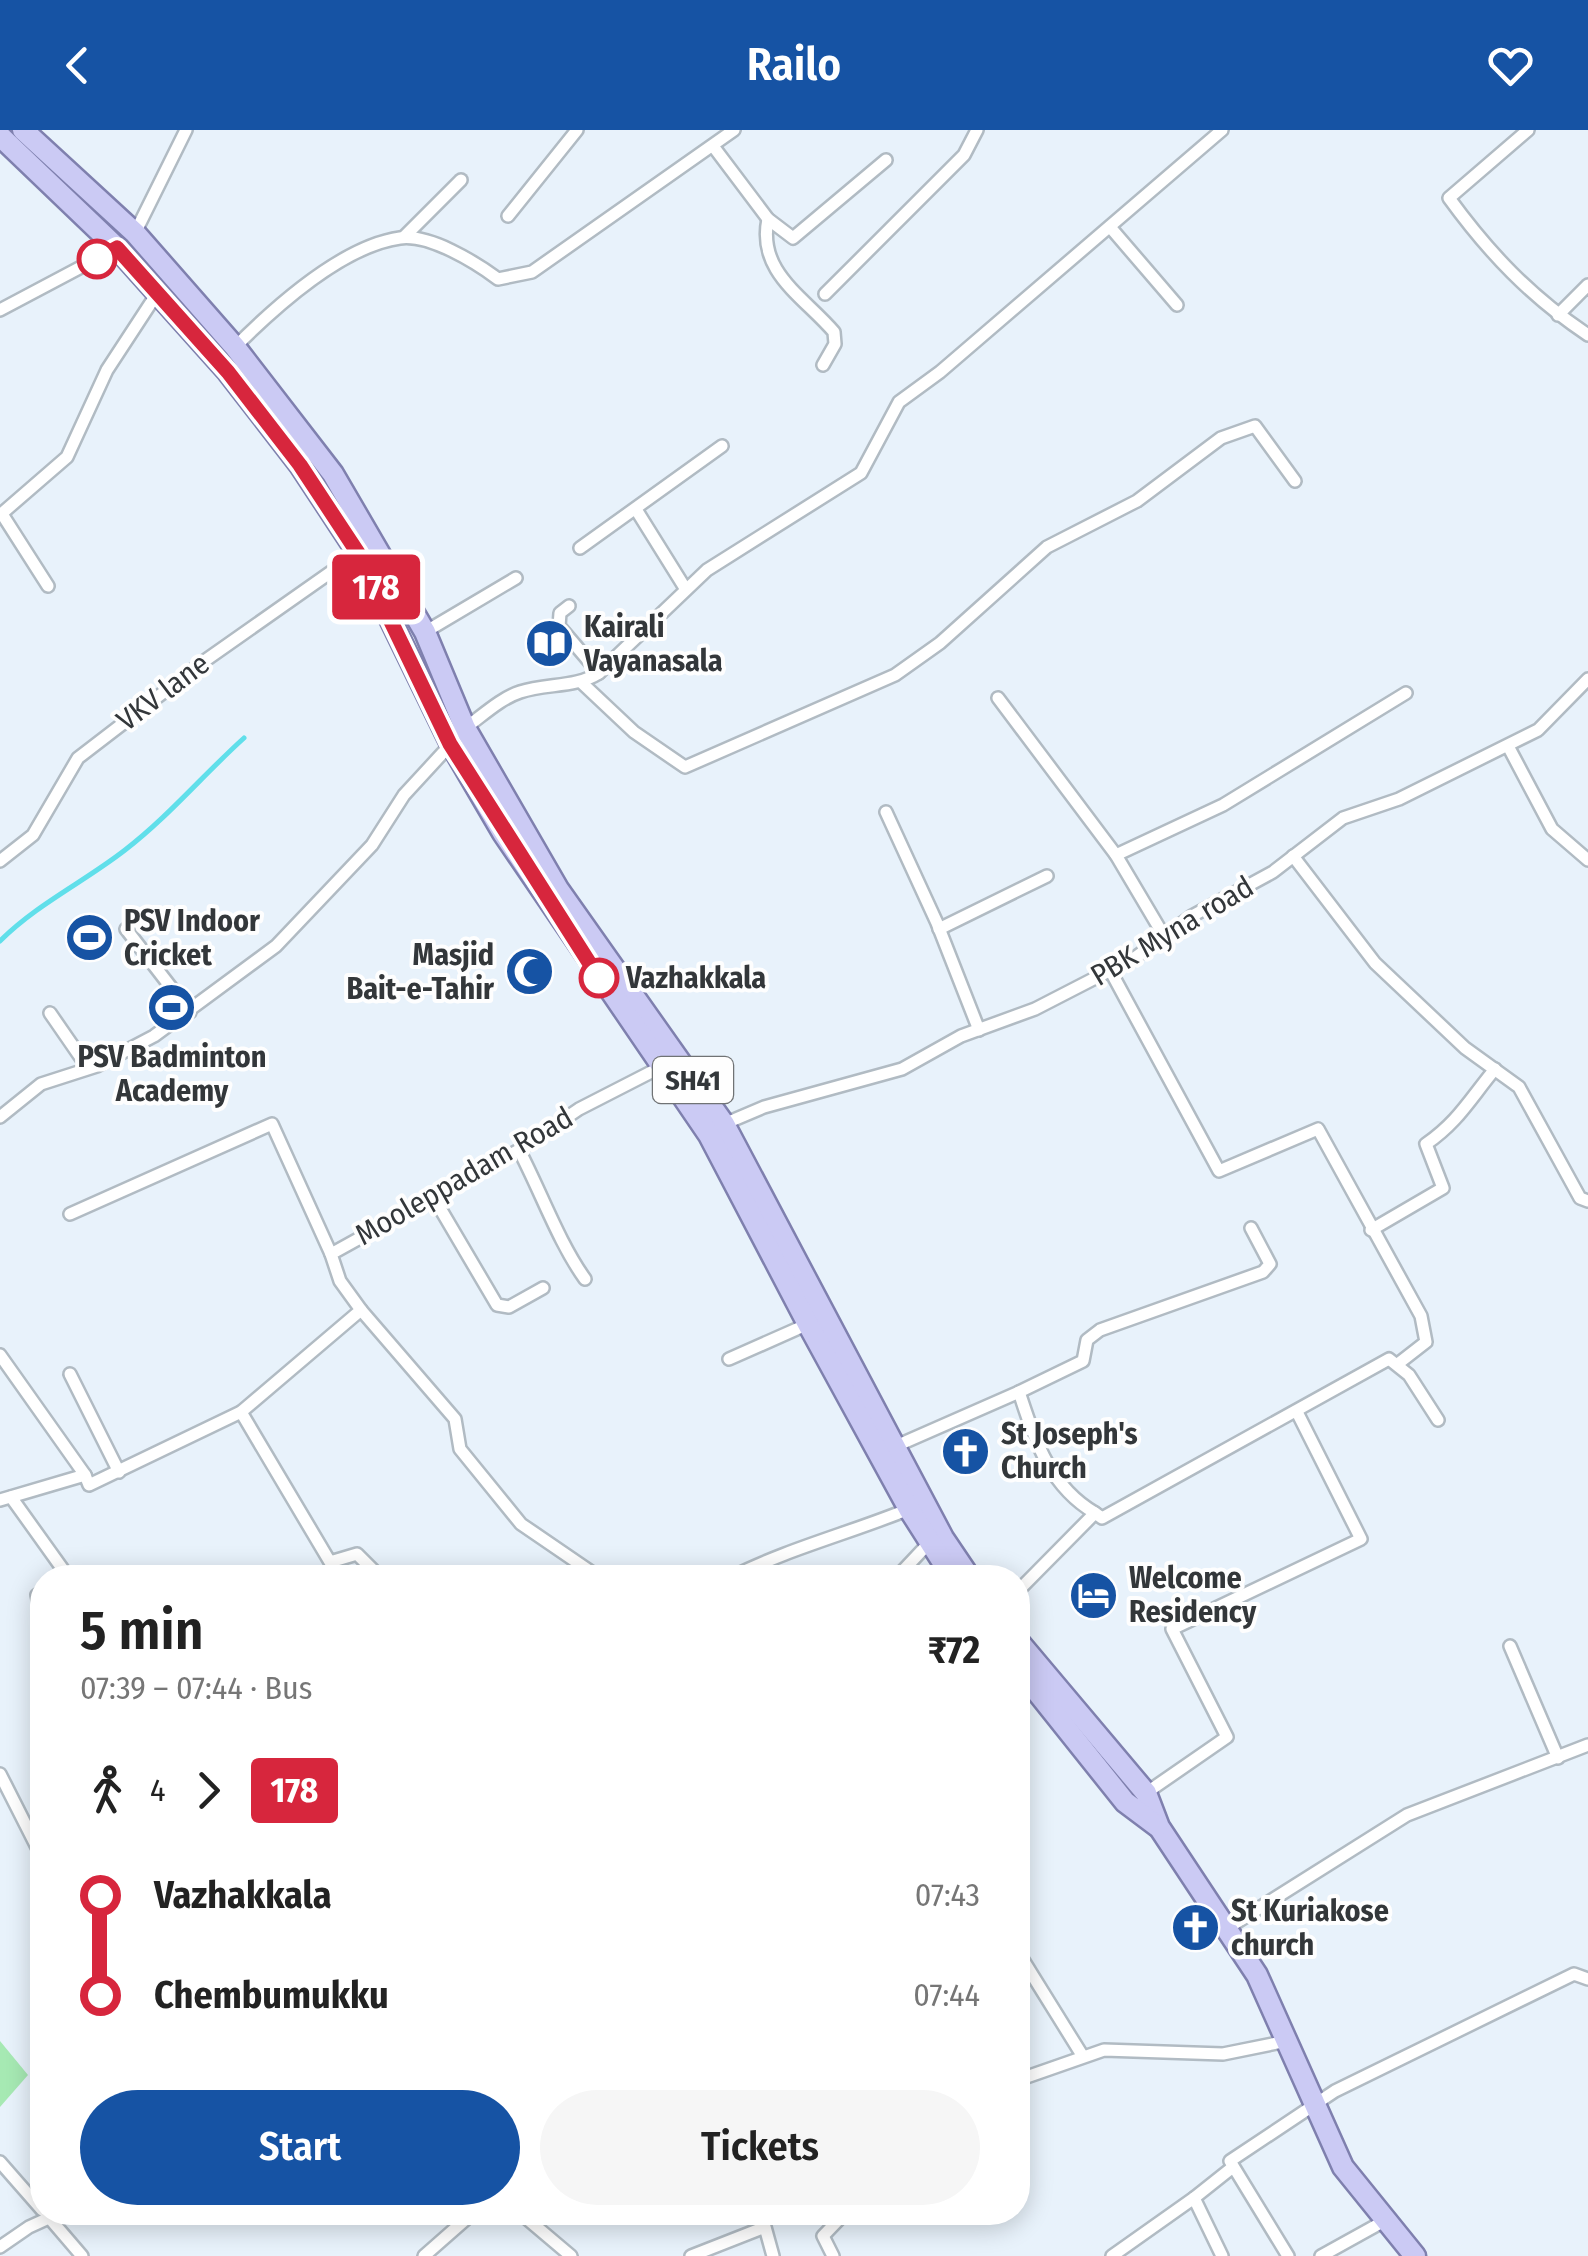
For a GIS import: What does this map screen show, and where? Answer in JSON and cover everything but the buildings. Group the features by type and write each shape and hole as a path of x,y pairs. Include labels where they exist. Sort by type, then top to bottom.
{"main road":[{"name":"SH41","path":"23,130 135,233 235,346 246,379 333,474 425,632 465,728 558,888 724,1124 896,1446"},
{"path":"0,136 246,379 358,553 450,744 514,850 660,1068 709,1134 909,1509 944,1565"},
{"path":"896,1446 943,1538 961,1565"},
{"path":"1030,1659 1125,1802 1159,1827"},
{"path":"1030,1680 1146,1793 1159,1827 1257,1974 1343,2168 1416,2256"}],"street":[{"path":"135,233 186,130"},
{"path":"508,216 577,130"},
{"path":"404,237 468,256 498,280 532,272 734,130"},
{"path":"824,294 964,155 977,130"},
{"path":"465,728 514,694 548,684 582,683 599,673 686,588 861,472 899,402 1222,130"},
{"path":"1528,130 1449,198 1494,259 1558,315 1588,335"},
{"path":"714,146 768,220 793,238 886,160"},
{"path":"235,346 286,301 360,250 404,237 461,180"},
{"path":"768,220 764,241 773,267 834,332 835,344 823,366"},
{"path":"1110,227 1177,305"},
{"path":"0,310 117,248"},
{"path":"1558,315 1588,284"},
{"path":"48,586 1,514 66,457 107,370 158,292"},
{"path":"582,683 634,732 685,767 895,675 940,642 1047,547 1137,501 1221,438 1254,426 1295,480"},
{"path":"580,548 637,512 722,446"},
{"path":"637,512 686,588"},
{"name":"VKV lane","path":"0,862 34,834 78,758 203,662 358,553"},
{"path":"425,632 516,578"},
{"path":"568,606 560,613 558,626 599,673"},
{"name":"PBK Myna road","path":"724,1124 764,1106 902,1070 979,1030 1035,1009 1110,970 1293,856 1343,818 1399,799 1538,730 1588,679"},
{"path":"1116,855 1223,805 1406,693"},
{"path":"998,698 1116,855 1164,936"},
{"path":"0,1117 41,1084 88,1068 154,1036 276,946 372,846 404,795 450,744"},
{"path":"1508,746 1552,829 1588,860"},
{"path":"886,812 940,929 979,1030"},
{"path":"1293,856 1376,963 1464,1048 1519,1087 1580,1198 1588,1201"},
{"path":"940,929 1046,876"},
{"path":"126,929 190,1012"},
{"path":"1110,970 1219,1171 1318,1128 1421,1316 1426,1342 1399,1363"},
{"path":"50,1014 88,1068"},
{"name":"Mooleppadam Road","path":"581,1565 521,1524 460,1449 456,1419 361,1310 340,1281 330,1254 519,1150 579,1108 660,1068"},
{"path":"1371,1230 1443,1188 1426,1144 1457,1122 1466,1103 1495,1069"},
{"path":"70,1214 272,1124 330,1254"},
{"path":"519,1150 557,1222 565,1251 585,1280"},
{"path":"434,1198 498,1305 509,1307 543,1288"},
{"path":"896,1446 1083,1361 1087,1340 1100,1330 1264,1272 1270,1264 1251,1228"},
{"path":"0,1355 90,1485 241,1412 361,1310"},
{"path":"730,1359 808,1324"},
{"path":"1019,1392 1052,1474 1071,1499 1102,1518 1390,1359 1399,1363 1438,1420"},
{"path":"70,1374 119,1472"},
{"path":"241,1412 330,1562 357,1554 368,1565"},
{"path":"1146,1793 1227,1737 1172,1629 1361,1539 1297,1412"},
{"path":"59,1565 6,1499 85,1475"},
{"path":"757,1565 909,1509"},
{"path":"1030,1579 1095,1513"},
{"path":"909,1565 930,1543"},
{"path":"1510,1646 1558,1758"},
{"path":"1226,1930 1407,1815 1588,1745"},
{"path":"0,1774 30,1833"},
{"path":"1030,1972 1082,2056"},
{"path":"1288,2256 1230,2161 1317,2104 1574,1974 1588,1979"},
{"path":"1030,2076 1082,2056 1134,2048 1223,2054 1287,2041"},
{"path":"0,2162 30,2196"},
{"path":"1112,2256 1234,2167"},
{"path":"1194,2198 1222,2256"},
{"path":"1321,2256 1386,2220"},
{"path":"0,2246 30,2224"},
{"path":"55,2225 82,2256"},
{"path":"424,2256 459,2225"},
{"path":"534,2225 571,2256"},
{"path":"833,2256 823,2236 834,2225"},
{"path":"691,2256 764,2228 773,2256"}],"green space":[{"path":"0,2041 28,2075 0,2107"}],"waterway":[{"path":"0,941 141,837 244,738"}],"bus line":[{"name":"178","path":"97,259 117,248 228,372 300,465 358,553 450,744 503,833 599,978"}],"place":[{"name":"Kairali Vayanasala","path":"549,644"},
{"name":"PSV Indoor Cricket","path":"89,938"},
{"name":"Masjid Bait-e-Tahir","path":"529,972"},
{"name":"Vazhakkala","path":"599,978"},
{"name":"PSV Badminton Academy","path":"172,1008"},
{"name":"St Joseph's Church","path":"966,1451"},
{"name":"Welcome Residency","path":"1094,1595"},
{"name":"St Kuriakose church","path":"1196,1928"}]}
